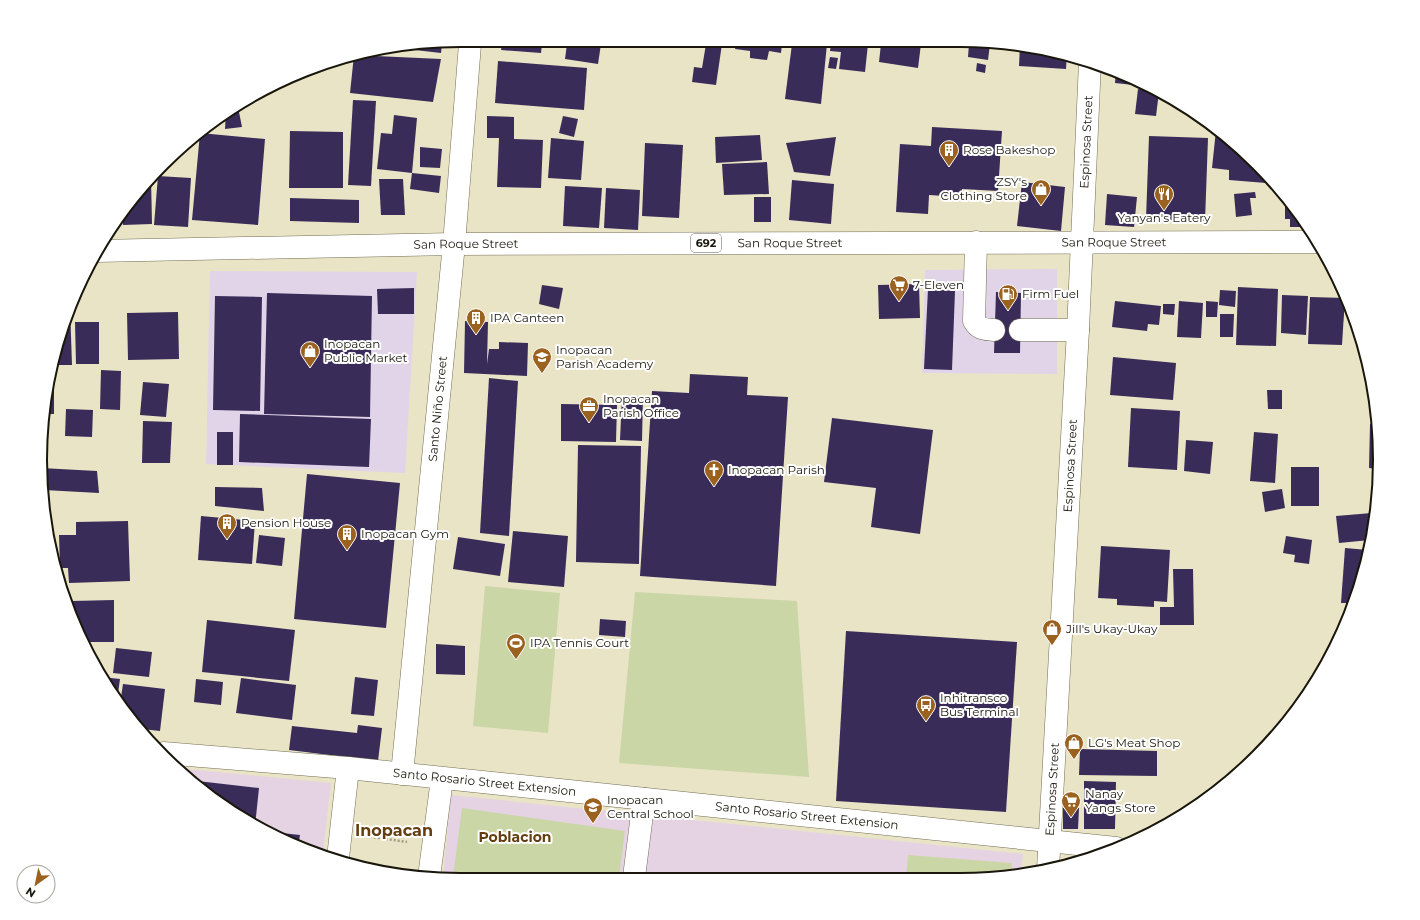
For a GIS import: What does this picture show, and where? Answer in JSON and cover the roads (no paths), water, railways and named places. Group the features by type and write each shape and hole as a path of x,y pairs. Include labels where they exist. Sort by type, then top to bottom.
{"street":[{"name":"Santo Niño Street","path":"402,774 454,244 470,47"},
{"name":"Espinosa Street","path":"1048,863 1078,330 1090,68"},
{"path":"976,242 974,321 977,327 994,330"},
{"name":"San Roque Street","path":"103,251 454,244 1310,242"},
{"path":"1020,330 1078,330"},
{"name":"Santo Rosario Street Extension","path":"170,754 348,768 1104,847"},
{"path":"338,855 348,768"},
{"path":"430,872 442,778"},
{"path":"635,873 644,799"}],"place":[{"name":"Rose Bakeshop","path":"949,167"},
{"name":"ZSY's Clothing Store","path":"1041,206"},
{"name":"Yanyan's Eatery","path":"1164,211"},
{"name":"7-Eleven","path":"899,302"},
{"name":"Firm Fuel","path":"1008,311"},
{"name":"IPA Canteen","path":"476,335"},
{"name":"Inopacan Public Market","path":"310,368"},
{"name":"Inopacan Parish Academy","path":"542,374"},
{"name":"Inopacan Parish Office","path":"589,423"},
{"name":"Inopacan Parish","path":"714,487"},
{"name":"Pension House","path":"227,540"},
{"name":"Inopacan Gym","path":"347,551"},
{"name":"Jill's Ukay-Ukay","path":"1052,646"},
{"name":"IPA Tennis Court","path":"516,660"},
{"name":"Inhitransco Bus Terminal","path":"926,722"},
{"name":"LG's Meat Shop","path":"1074,760"},
{"name":"Nanay Yangs Store","path":"1071,818"},
{"name":"Inopacan Central School","path":"593,824"}],"district":[{"name":"Inopacan","path":"394,830"},
{"name":"Poblacion","path":"515,837"}]}
